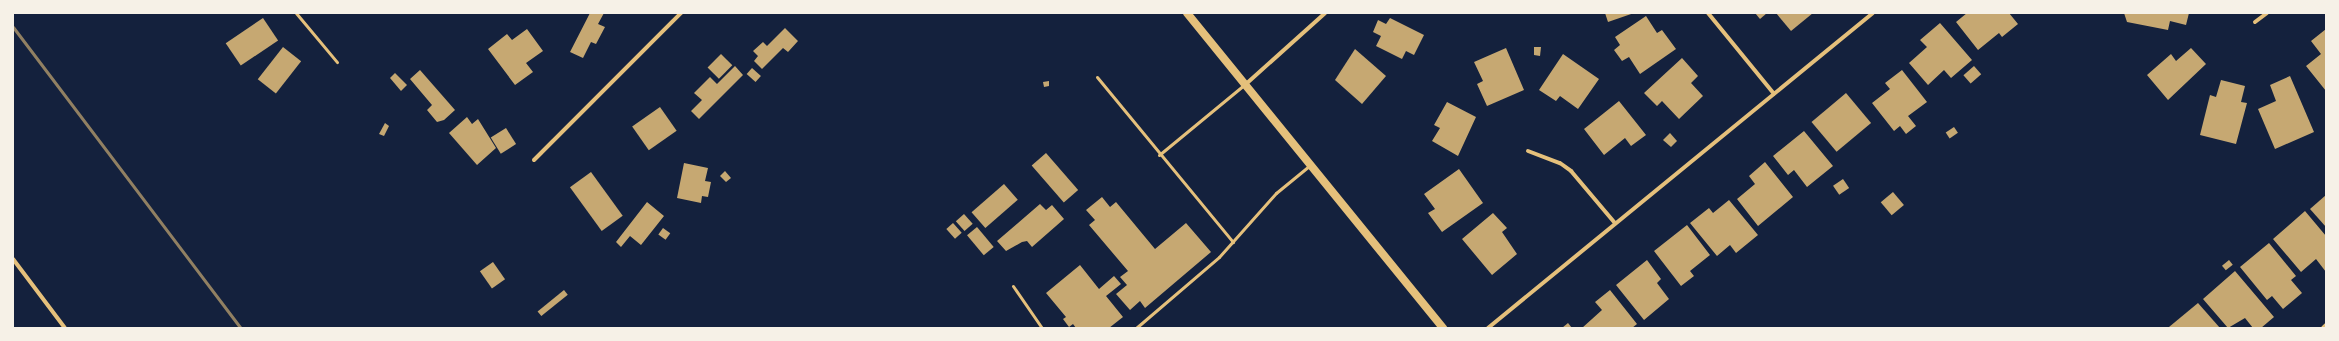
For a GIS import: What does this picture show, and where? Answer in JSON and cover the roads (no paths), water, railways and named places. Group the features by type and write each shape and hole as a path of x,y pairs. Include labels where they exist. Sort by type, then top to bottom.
{"main road":[{"path":"1187,13 1443,328"}],"street":[{"path":"534,160 681,13"},
{"path":"1246,84 1325,13"},
{"path":"1708,13 1774,94"},
{"path":"1488,328 1873,13"},
{"path":"2256,22 2267,13"},
{"path":"1528,151 1560,163 1571,171 1615,223"},
{"path":"13,259 65,328"},
{"path":"2323,328 2326,325"}],"lane":[{"path":"296,13 336,62"},
{"path":"1097,77 1159,155 1233,242"},
{"path":"1159,155 1246,84"},
{"path":"1136,328 1233,242 1276,193 1310,165"},
{"path":"1013,286 1042,328"}],"railway":[{"path":"13,27 241,328"}]}
